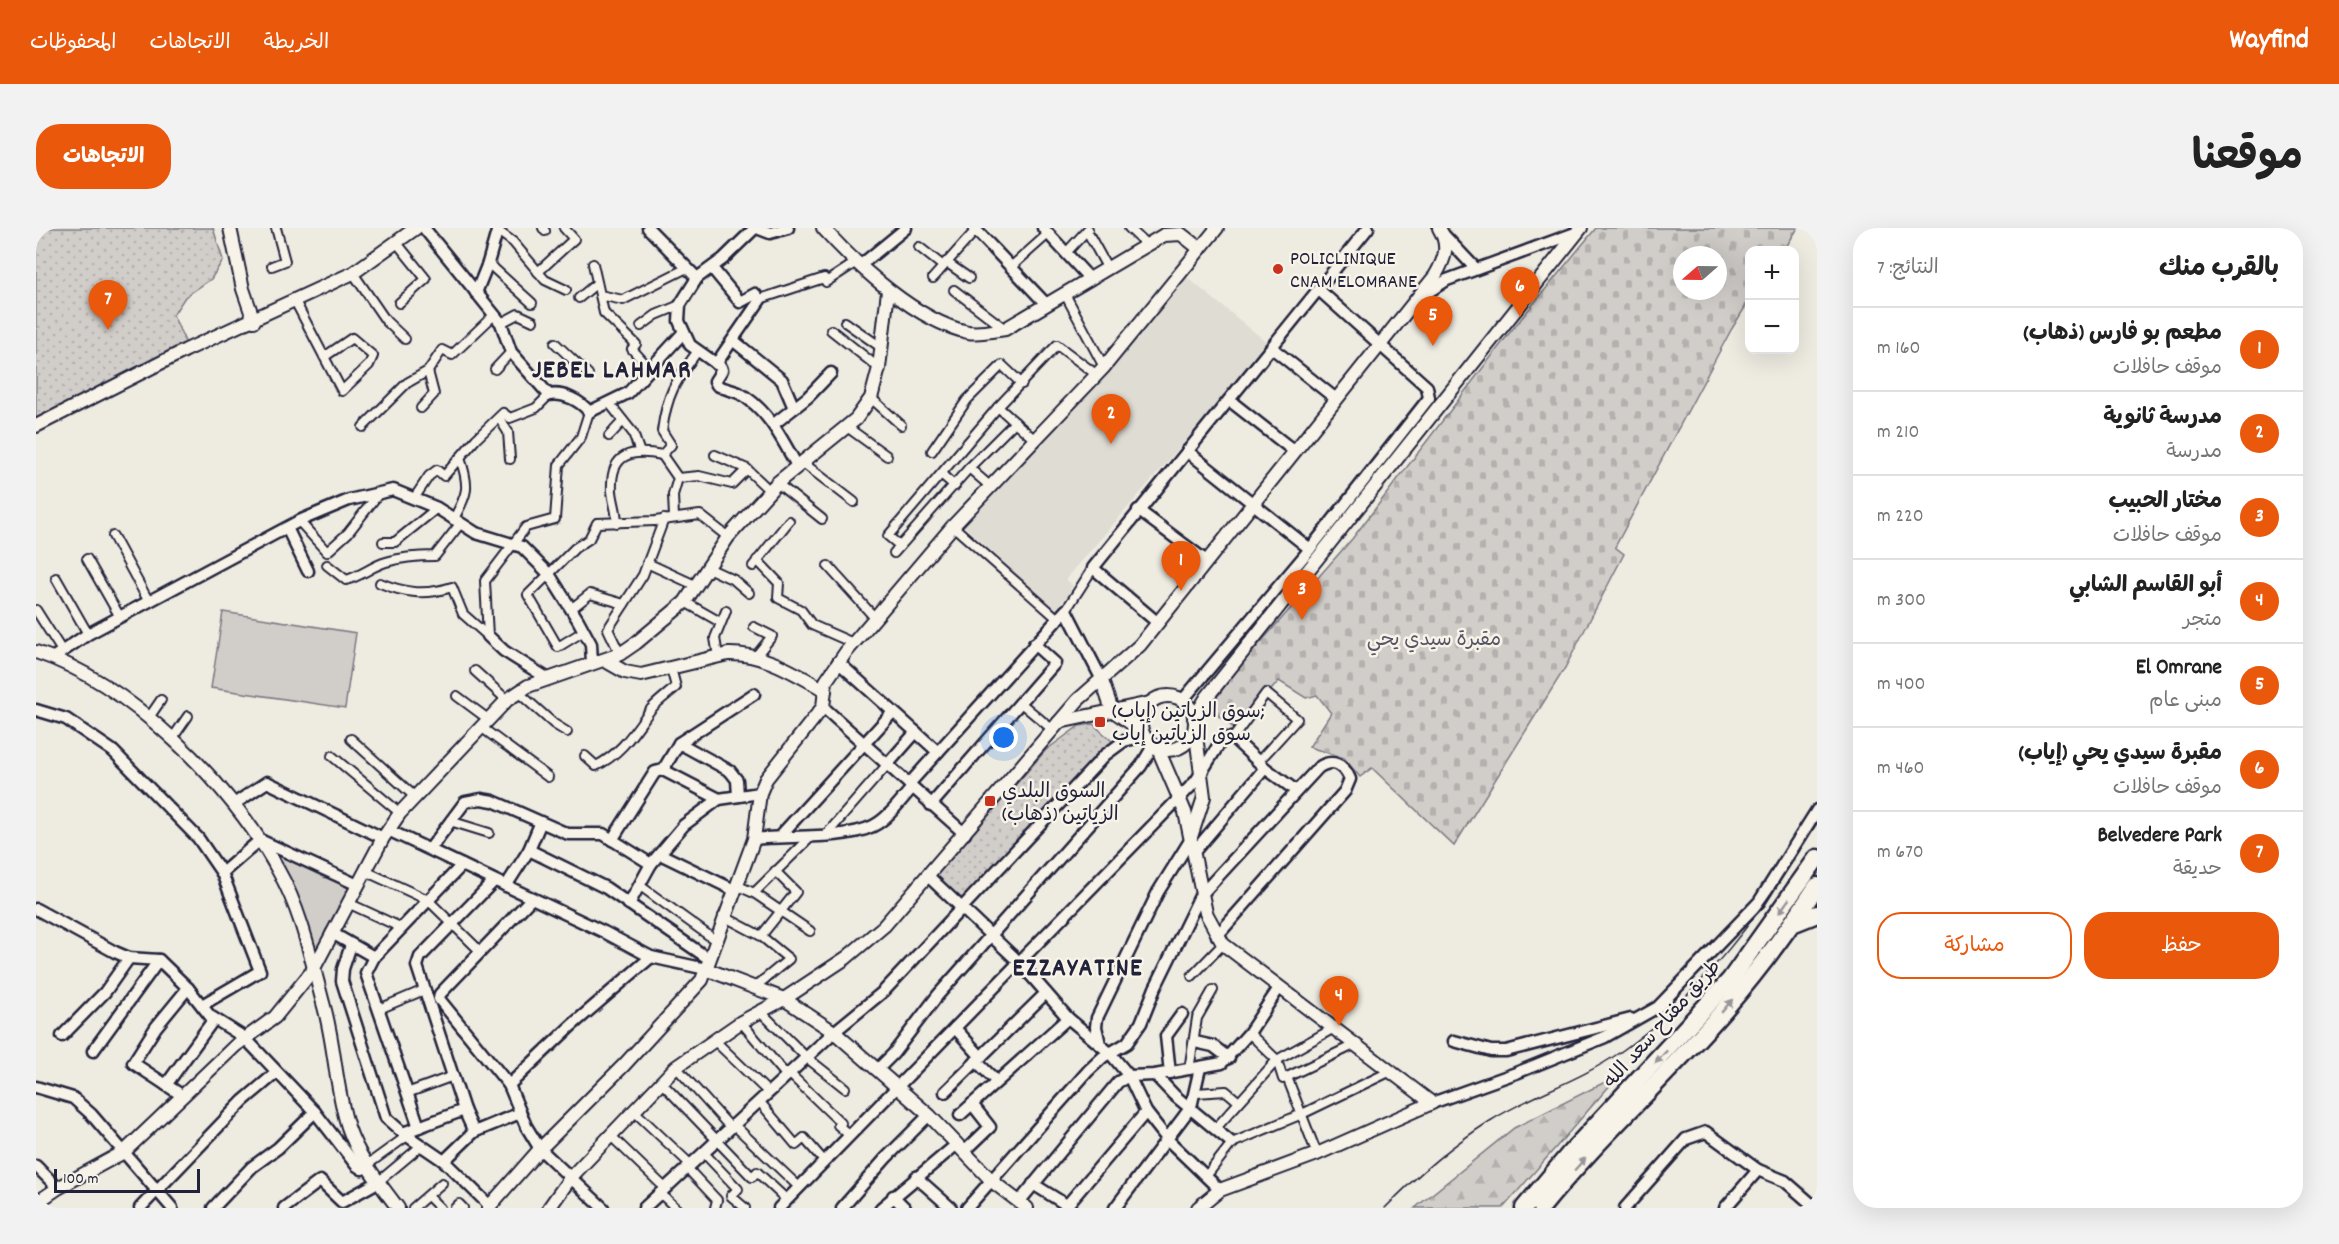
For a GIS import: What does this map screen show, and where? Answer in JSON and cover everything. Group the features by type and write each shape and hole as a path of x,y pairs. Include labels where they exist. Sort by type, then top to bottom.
{"highway":[{"name":"طريق مفتاح سعد الله","path":"1541,1208 1623,1116 1725,1009 1791,925 1815,872"},
{"name":"طريق مفتاح سعد الله","path":"1524,1208 1571,1152 1712,1001 1815,872"},
{"path":"1791,925 1817,914"}],"street":[{"path":"230,228 243,289 254,321"},
{"path":"272,266 285,261 276,228"},
{"path":"36,426 186,350 254,321 353,273 416,228"},
{"path":"424,228 498,319 511,352 549,395"},
{"path":"538,272 574,239 564,228"},
{"path":"648,228 697,278"},
{"path":"788,228 770,233 756,228 712,268 697,278 680,305 679,321 683,333 697,352 722,370 716,379 717,385 743,396 758,407 774,424 800,464 854,502"},
{"path":"823,228 888,291 919,310 966,331 978,333 1005,329 1146,244 1170,234 1181,231 1200,249"},
{"path":"716,364 734,341 760,299 824,278 826,282 860,263 906,228"},
{"path":"1129,228 1146,244"},
{"path":"351,945 343,969 345,993 386,1118 405,1135 444,1161 489,1207 540,1149 693,992 707,964 723,916 754,839 760,793 770,772 823,707 830,675 838,662 953,526 1101,371 1217,228"},
{"path":"754,839 780,836 825,836 874,826 1066,610 1093,568 1138,510 1368,228"},
{"path":"933,278 975,229 1046,304"},
{"path":"476,293 498,230 513,243 545,280 566,290"},
{"path":"1066,253 1088,230 1108,269"},
{"path":"1416,300 1447,280 1579,230"},
{"path":"1156,747 1168,750 1184,745 1207,696 1579,230"},
{"path":"1012,266 1046,231 1090,279"},
{"path":"1441,231 1476,269"},
{"path":"549,1208 571,1177 660,1081 676,1067 741,1022 784,999 854,952 884,926 1056,726 1101,678 1140,645 1205,560 1435,276 1446,255 1441,231"},
{"path":"397,243 426,279 399,303"},
{"path":"919,247 969,278"},
{"path":"488,263 532,303"},
{"path":"593,264 604,313 636,344 632,349 650,369"},
{"path":"600,295 623,300 687,268"},
{"path":"712,268 740,302 755,294 760,299"},
{"path":"353,273 386,321 405,339"},
{"path":"579,298 597,283"},
{"path":"954,290 1005,329"},
{"path":"1184,702 1427,403 1427,387 1319,290"},
{"path":"36,1208 39,1201 58,1188 124,1152 245,1038 275,1017 313,970 365,871 400,813 507,700 547,678 620,654 685,602 728,537 774,487 856,419 870,398 879,368 888,291"},
{"path":"1065,294 1101,371"},
{"path":"295,301 342,392 369,366 373,356 352,338 324,357"},
{"path":"641,326 656,315 680,305"},
{"path":"363,428 407,383 428,371 442,350 452,355 498,319 518,314 533,321"},
{"path":"845,322 883,349"},
{"path":"831,330 879,368"},
{"path":"589,412 610,404 628,393 683,333"},
{"path":"734,341 782,380 794,408"},
{"path":"555,343 588,374"},
{"path":"900,546 888,536 998,407 1057,345 1101,371"},
{"path":"1272,348 1336,399"},
{"path":"495,369 511,352"},
{"path":"662,455 671,445 662,431 666,401 677,379 697,352"},
{"path":"932,451 967,400 1002,364 1022,384"},
{"path":"421,408 434,394 428,371"},
{"path":"774,424 831,374"},
{"path":"415,497 429,476 437,470 444,477 503,413 510,418 536,408 549,395 557,394 576,401 589,412"},
{"path":"870,398 901,425"},
{"path":"1229,400 1294,451"},
{"path":"610,404 633,433 639,450"},
{"path":"998,407 1035,440"},
{"path":"488,636 485,581 526,527 555,519 559,465 581,437 589,412"},
{"path":"499,418 508,432 510,459"},
{"path":"609,436 623,421"},
{"path":"894,553 969,468 1015,422"},
{"path":"847,427 887,456"},
{"path":"617,523 618,507 612,493 616,465 625,455 639,450 662,455 678,478"},
{"path":"1187,451 1310,549"},
{"path":"715,454 747,469 822,519"},
{"path":"327,565 346,580 363,576 385,562 418,556 435,556 457,522 467,496 466,477 460,458"},
{"path":"969,468 991,487"},
{"path":"678,478 699,476 732,484 747,469"},
{"path":"941,474 955,486"},
{"path":"674,517 673,495 678,478"},
{"path":"36,651 58,654 88,634 299,521 349,500 381,491 397,490 437,508 457,522 489,537 514,542 522,547 549,574 584,631 598,662 633,674 671,668 718,656 741,654 756,656 825,690"},
{"path":"299,521 327,552 348,532 381,491"},
{"path":"383,542 395,542 437,508"},
{"path":"1138,510 1205,560"},
{"path":"584,631 558,646 528,595 575,548 589,539 597,523 700,515 728,537"},
{"path":"620,654 608,628 647,563 664,519"},
{"path":"789,521 755,563 779,583 778,598 801,610 812,625 853,643"},
{"path":"953,526 1058,619"},
{"path":"287,528 308,571"},
{"path":"113,536 149,602"},
{"path":"87,559 120,617"},
{"path":"647,563 697,586"},
{"path":"828,566 875,618"},
{"path":"708,568 734,580 749,593"},
{"path":"1093,568 1158,622"},
{"path":"56,578 88,634"},
{"path":"380,583 407,593 436,592 452,587 464,614 513,658 547,678"},
{"path":"571,609 590,594 624,604"},
{"path":"685,602 720,622"},
{"path":"36,610 58,654 148,718 172,739 234,804 260,840 292,898 324,1004 338,1090 348,1128 367,1166 398,1208"},
{"path":"1066,610 1101,678 1112,710 1156,747 1178,797 1191,838 1200,896 1220,940 1279,988 1432,1103"},
{"path":"718,656 716,638 720,622 726,611"},
{"path":"754,627 772,636 756,656"},
{"path":"931,805 1022,704 1055,663 1034,644"},
{"path":"838,662 938,752"},
{"path":"585,756 596,766 612,758 637,732 652,708 676,687 671,668"},
{"path":"475,671 507,700"},
{"path":"518,692 554,724 567,732"},
{"path":"1193,853 1297,719 1266,693 1233,738"},
{"path":"663,770 679,743 754,694"},
{"path":"457,696 484,723 548,777"},
{"path":"1022,704 1056,726 1112,710 1150,703 1168,696 1184,702 1207,696"},
{"path":"148,718 162,700"},
{"path":"1100,1044 1096,1027 1097,1017 1158,892 1191,838 1203,807 1202,772 1194,722 1184,702"},
{"path":"1143,734 1142,718 1150,703"},
{"path":"823,707 964,834"},
{"path":"36,710 66,719 129,765 198,838 222,873 260,971 202,1005"},
{"path":"780,836 893,712"},
{"path":"172,739 188,716"},
{"path":"825,836 916,732"},
{"path":"644,1208 806,1057 884,990 1105,755 1124,741 1143,734"},
{"path":"660,1081 752,1177 757,1172 783,1204 798,1186 1020,963 1202,772 1219,741 1223,738 1233,738 1262,765 1295,790"},
{"path":"351,739 415,797"},
{"path":"679,743 730,771 737,780 738,796"},
{"path":"877,1070 894,1054 938,995 1142,766 1156,747"},
{"path":"333,756 400,813"},
{"path":"967,1208 993,1182 1088,1071 1127,1043 1141,1023 1155,988 1200,896 1295,790 1323,764 1339,764 1346,770 1350,779 1345,791 1192,976"},
{"path":"612,840 654,772 663,770 719,799"},
{"path":"234,804 267,782 386,834 430,849 651,957 707,964"},
{"path":"629,904 651,864 674,835 719,799 760,793"},
{"path":"430,849 465,802 481,799 493,801 540,824 568,834 603,834 651,864"},
{"path":"1198,1208 1220,1190 1317,1154 1432,1103 1583,1046 1646,1015 1658,1007 1702,964 1759,902 1817,810"},
{"path":"450,821 489,832"},
{"path":"506,886 529,850 540,824"},
{"path":"754,893 812,836"},
{"path":"222,873 260,840"},
{"path":"260,840 358,885"},
{"path":"529,850 576,871 629,904 707,964 784,999 834,1032 929,1115 993,1182 1024,1206 1033,1185 1118,1082 1129,1076 1155,1075 1200,1068 1218,1064 1229,1058 1279,988"},
{"path":"660,854 735,888 754,893 810,931"},
{"path":"419,1127 366,973 374,957 462,865"},
{"path":"365,871 428,900 481,952"},
{"path":"761,936 782,913 796,892 775,871"},
{"path":"928,876 1020,963 1068,1018 1110,1053 1129,1076 1146,1112 1168,1140 1207,1175 1220,1190"},
{"path":"474,1132 464,1110 417,962 494,881"},
{"path":"639,885 715,940"},
{"path":"439,996 532,898"},
{"path":"348,903 402,928"},
{"path":"36,909 129,958 159,960 188,988 214,1019 245,1038 315,1112 356,1165 362,1169 405,1135 419,1127 464,1110"},
{"path":"723,916 761,936 789,959 755,987"},
{"path":"332,933 374,957"},
{"path":"509,1085 571,1026 651,957"},
{"path":"62,1036 105,992 129,958"},
{"path":"93,1051 159,960"},
{"path":"183,1096 133,1063 156,1027 188,988"},
{"path":"379,1009 431,990 439,996 445,1007 509,1085 520,1113 540,1149 603,1208"},
{"path":"1189,1070 1197,1018 1213,990"},
{"path":"945,1092 1046,993"},
{"path":"760,1011 806,1057 845,1088"},
{"path":"1170,1073 1166,1036 1182,1014"},
{"path":"1454,1041 1485,1049 1506,1051 1646,1015"},
{"path":"960,1115 1068,1018"},
{"path":"166,1085 214,1019"},
{"path":"741,1022 788,1074 841,1123 838,1125 849,1135"},
{"path":"955,1028 996,1081"},
{"path":"1216,1128 1278,1060 1334,1028"},
{"path":"1249,1033 1278,1060 1283,1078 1356,1044"},
{"path":"714,1040 768,1092"},
{"path":"1195,1042 1213,1046 1229,1058"},
{"path":"676,1067 732,1125 798,1186"},
{"path":"1115,1208 1191,1107 1200,1068"},
{"path":"1207,1175 1232,1143 1302,1114 1391,1071"},
{"path":"140,1208 243,1101 276,1072"},
{"path":"1155,1075 1232,1143"},
{"path":"407,1093 453,1076"},
{"path":"1287,1077 1317,1154"},
{"path":"36,1087 73,1098 92,1114 172,1208"},
{"path":"1196,1093 1226,1091 1239,1102"},
{"path":"759,1101 796,1145 804,1137 824,1161"},
{"path":"881,1208 916,1177 990,1127 972,1104"},
{"path":"633,1110 688,1166 717,1200 715,1208"},
{"path":"213,1208 252,1167 278,1148 315,1112"},
{"path":"1033,1185 1068,1204 1146,1112"},
{"path":"444,1161 474,1132 520,1113"},
{"path":"842,1208 886,1158 929,1115"},
{"path":"1625,1208 1686,1139 1706,1132 1758,1170 1785,1181 1816,1208"},
{"path":"610,1135 676,1208"},
{"path":"284,1208 320,1181 342,1202 378,1182 421,1146"},
{"path":"703,1152 738,1189 731,1196 744,1208"},
{"path":"36,1166 58,1188"},
{"path":"1725,1208 1758,1170"},
{"path":"916,1177 951,1208"},
{"path":"413,1208 442,1183"},
{"path":"428,1196 440,1208"},
{"path":"893,1196 905,1208"},
{"path":"455,1208 459,1204 464,1208"}],"shaded area":[{"path":"1183,274 1269,344 1066,579 1073,586 1070,589 1072,591 1055,610 964,526 1116,361"}],"green space":[{"path":"36,228 213,228 223,260 211,279 185,297 173,315 187,346 36,422"},
{"name":"مقبرة سيدي يحي","path":"1596,228 1798,228 1787,246 1745,246 1745,307 1615,547 1624,554 1565,668 1454,846 1372,768 1360,777 1344,758 1309,747 1331,713 1317,695 1306,698 1279,681 1236,730 1209,708 1238,668 1352,539 1511,331"},
{"path":"223,612 356,633 345,708 211,688"},
{"path":"1093,724 1113,742 961,905 934,878 1046,750 1079,726"},
{"path":"266,846 353,887 315,959"},
{"path":"1619,1075 1503,1208 1415,1208 1514,1128"}],"tram line":[{"path":"1385,1208 1409,1184 1476,1130 1522,1103 1604,1063 1678,1005 1730,948 1753,918 1817,823"}],"place":[{"name":"POLICLINIQUE CNAM ELOMRANE","path":"1278,269"},
{"name":"مقبرة سيدي يحي (إياب)","path":"1520,317"},
{"name":"Belvedere Park","path":"108,330"},
{"name":"El Omrane","path":"1433,346"},
{"name":"مدرسة ثانوية","path":"1111,444"},
{"name":"مطعم بو فارس (ذهاب)","path":"1181,591"},
{"name":"مختار الحبيب","path":"1302,620"},
{"name":"سوق الزياتين (إياب); سوق الزياتين إياب","path":"1100,722"},
{"name":"السوق البلدي الزياتين (ذهاب)","path":"990,801"},
{"name":"أبو القاسم الشابي","path":"1339,1026"}],"district":[{"name":"JEBEL LAHMAR","path":"612,368"},
{"name":"EZZAYATINE","path":"1078,966"}]}
